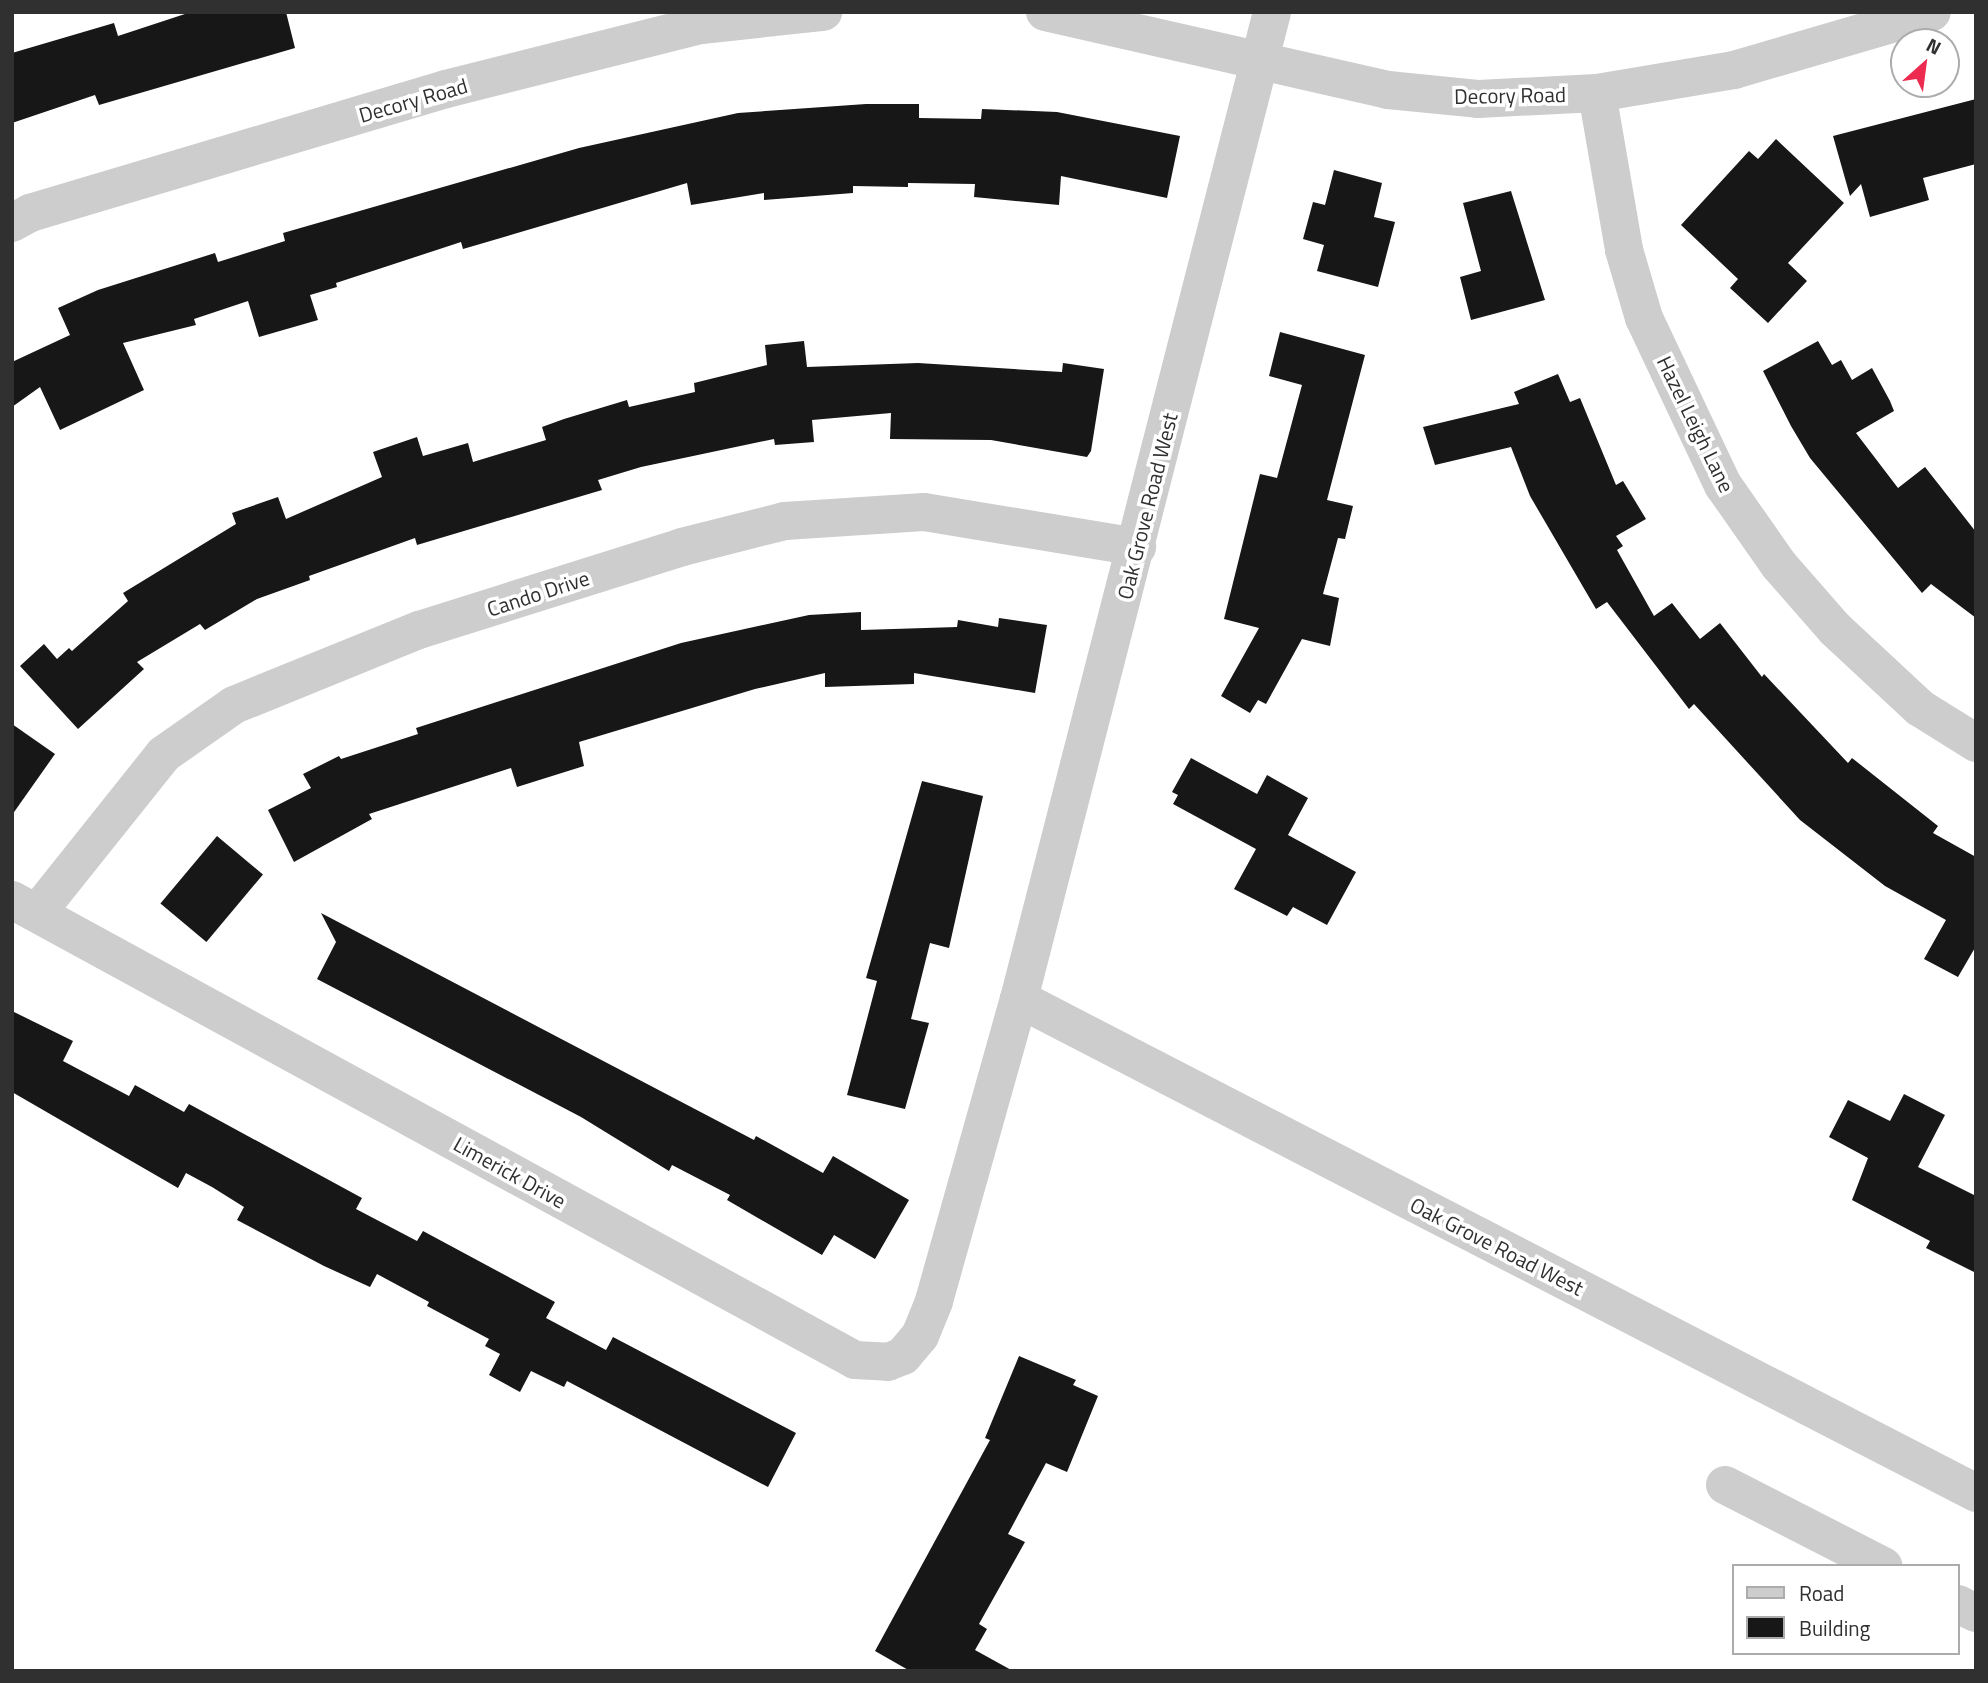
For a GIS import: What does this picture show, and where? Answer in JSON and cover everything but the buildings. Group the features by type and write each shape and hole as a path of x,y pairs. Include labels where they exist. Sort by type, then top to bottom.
{"street":[{"name":"Decory Road","path":"12,223 30,213 446,89 701,25 823,12"},
{"name":"Decory Road","path":"1045,12 1261,58 1388,90 1478,99 1597,93 1734,70 1932,12"},
{"name":"Oak Grove Road West","path":"951,1242 1019,999 1137,547 1272,12"},
{"name":"Hazel Leigh Lane","path":"1597,93 1624,250 1644,318 1723,485 1779,565 1835,629 1920,708 1976,743"},
{"name":"Cando Drive","path":"25,907 164,754 234,705 419,630 682,547 785,521 924,512 1137,547"},
{"name":"Limerick Drive","path":"25,907 855,1360 888,1362 911,1346 934,1301 951,1242"},
{"name":"Oak Grove Road West","path":"1019,999 1976,1493"},
{"path":"1725,1485 1879,1564"},
{"path":"1960,1605 1976,1613"}]}
